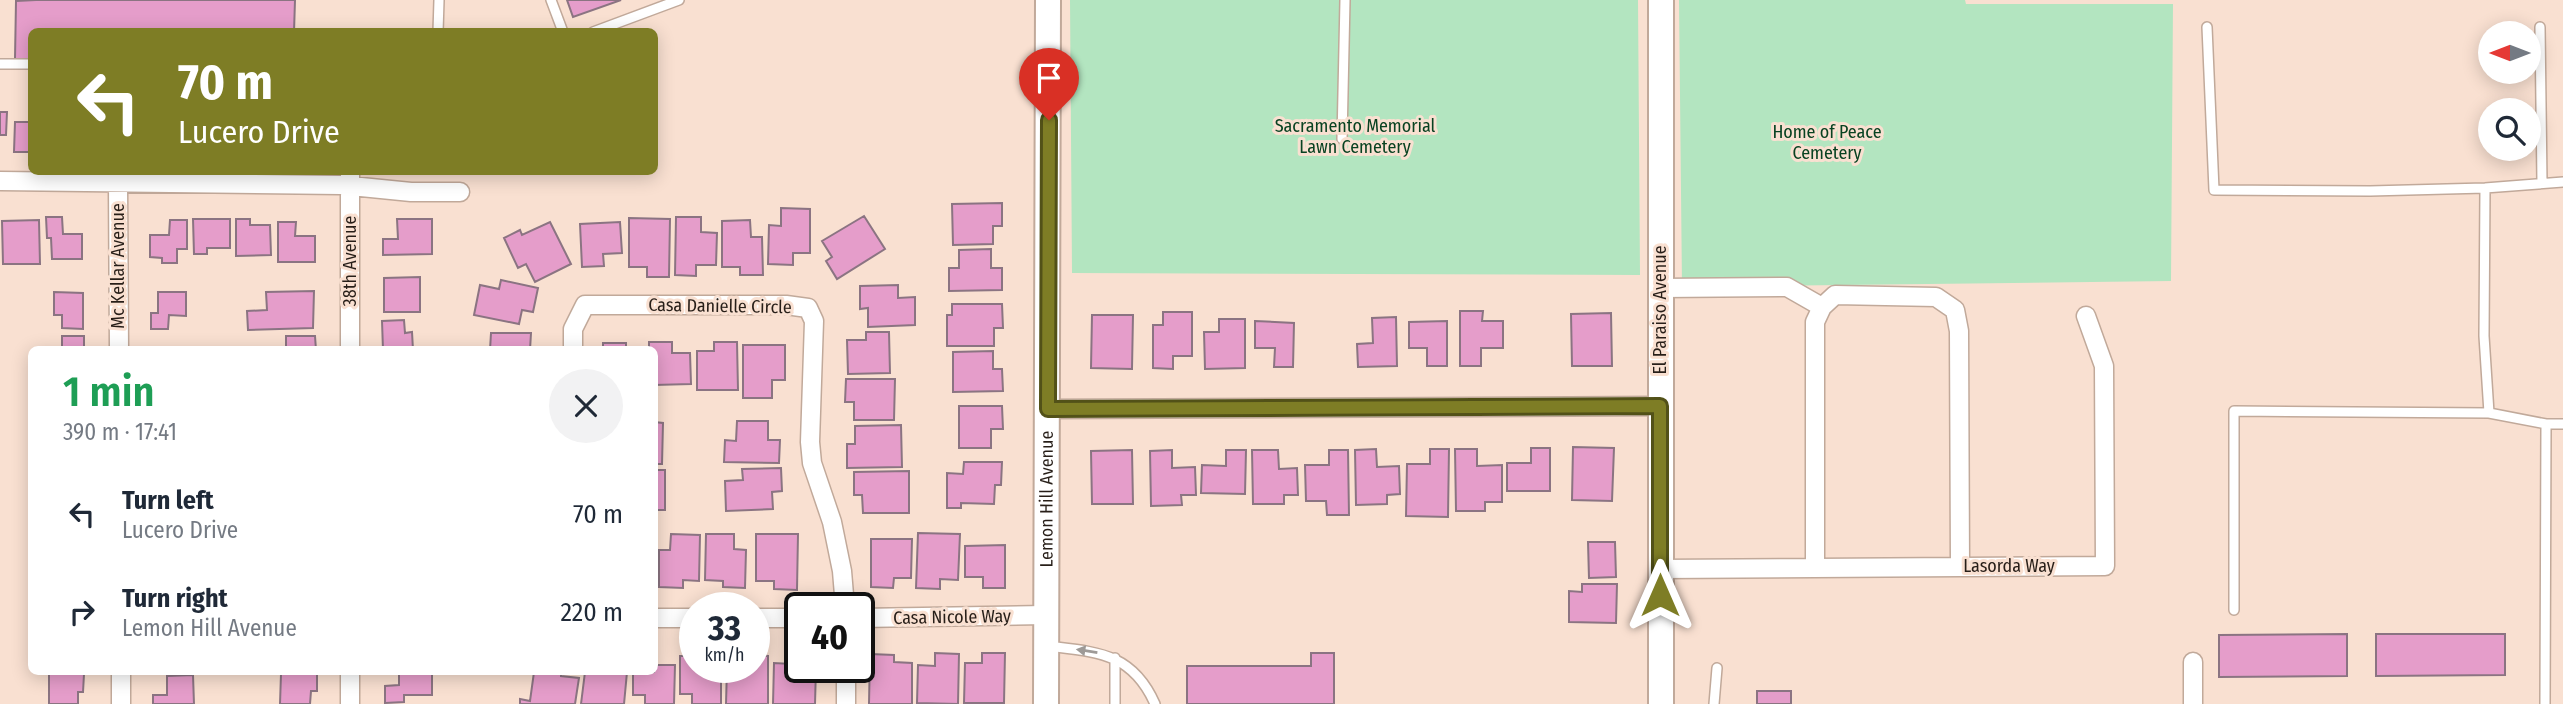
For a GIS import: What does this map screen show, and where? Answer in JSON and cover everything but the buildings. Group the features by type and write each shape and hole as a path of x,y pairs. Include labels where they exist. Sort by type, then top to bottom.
{"street":[{"name":"Lemon Hill Avenue","path":"1046,704 1048,0"},
{"name":"El Paraiso Avenue","path":"1661,0 1661,704"},
{"path":"0,181 117,183 350,179 411,192 460,192"},
{"name":"38th Avenue","path":"350,179 350,346"},
{"name":"Mc Kellar Avenue","path":"117,183 119,346"},
{"path":"1661,288 1787,287 1822,307"},
{"path":"1815,567 1815,322 1822,307 1835,295 1936,297 1955,310 1959,331 1960,567"},
{"name":"Casa Danielle Circle","path":"573,346 573,329 585,304 786,305 808,308 814,321 810,442 812,463 832,522 844,592"},
{"name":"Lasorda Way","path":"1660,569 2105,566 2104,366 2086,316"},
{"path":"1048,409 1660,406"},
{"name":"Casa Nicole Way","path":"875,618 1045,615"},
{"path":"658,618 679,618"},
{"path":"2193,662 2193,704"},
{"path":"121,675 121,704"},
{"path":"350,675 350,704"},
{"path":"846,683 846,704"}],"lane":[{"path":"438,28 439,0"},
{"path":"551,0 562,28"},
{"path":"604,28 679,0"},
{"path":"1342,139 1345,0"},
{"path":"2207,27 2214,190 2370,191 2485,188 2563,182"},
{"path":"0,64 28,64"},
{"path":"2541,84 2542,183"},
{"path":"2485,188 2484,336 2489,413"},
{"path":"2234,610 2234,411 2489,413 2546,424 2563,424"},
{"path":"2545,704 2546,424"},
{"path":"1046,646 1087,649 1115,657 1149,691 1155,704"},
{"path":"1115,657 1115,704"},
{"path":"1714,704 1717,667"}],"green space":[{"name":"Sacramento Memorial Lawn Cemetery","path":"1070,0 1638,0 1640,275 1072,273"},
{"name":"Home of Peace Cemetery","path":"1679,0 1965,0 1966,4 2173,4 2171,281 1682,287"}],"route":[{"path":"1049,120 1048,409 1660,406 1660,595"}]}
